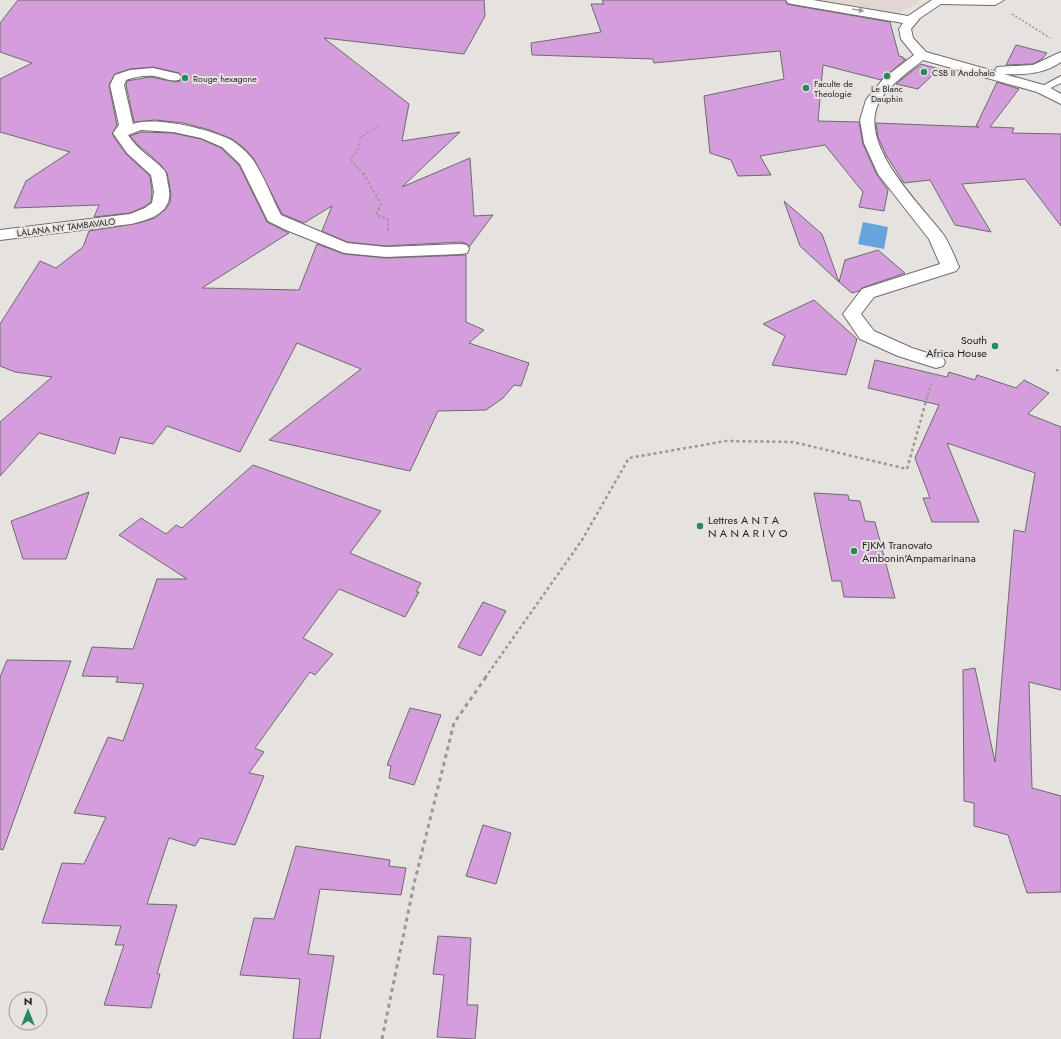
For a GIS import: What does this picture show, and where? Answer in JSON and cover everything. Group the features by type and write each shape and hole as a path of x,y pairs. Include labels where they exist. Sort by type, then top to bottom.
{"street":[{"path":"792,0 909,20"},
{"path":"940,0 920,11 909,20 905,29 907,39 921,55 1042,88 1061,100"},
{"path":"921,55 889,81 871,103 867,120 871,143 886,174 937,238 950,267 868,293 852,314 867,335 905,352 936,362"},
{"path":"978,70 1028,71 1050,65 1061,56"},
{"path":"120,133 126,125 117,85 120,78 130,74 153,72 174,77"},
{"path":"120,133 140,126 173,128 204,135 227,144 247,162 274,218 292,228 344,248 386,252 461,249"},
{"name":"LÀLANA NY TAMBAVALO","path":"0,235 131,219 147,214 158,206 163,197 158,173 140,160 128,147 120,133"}],"lane":[{"path":"940,0 998,1"},
{"path":"1042,88 1061,80"}],"path":[{"path":"998,1 1054,41"},
{"path":"378,126 360,138 358,150 350,159 361,170 380,204 376,215 388,218"},
{"path":"382,1039 414,884 454,723 582,540 629,458 726,441 793,442 907,469 936,362"},
{"path":"1056,370 1061,371"}],"shaded area":[{"path":"799,0 921,0 897,15"}],"water":[{"path":"863,222 888,227 884,249 858,244"}],"building":[{"path":"18,0 484,0 485,16 464,54 324,38 409,104 402,141 460,132 402,187 470,158 474,216 493,215 469,247 467,244 461,242 386,246 347,242 322,231 332,206 304,223 282,214 254,159 244,148 232,139 210,130 183,123 155,120 134,122 126,85 127,81 150,77 176,82 180,81 182,78 179,73 153,67 130,69 115,74 109,85 117,125 112,134 126,154 150,176 152,192 151,202 130,213 94,217 99,205 14,208 26,181 70,152 0,132 0,79 32,63 0,52 0,23"},
{"path":"602,0 785,0 787,4 890,22 899,56 906,59 881,80 823,65 818,121 859,122 863,144 877,175 888,190 884,211 859,207 863,192 825,145 760,156 771,175 738,176 731,160 710,153 704,96 784,79 780,51 654,63 653,59 532,55 531,43 601,32 591,4 604,4"},
{"path":"1016,45 1047,53 1042,59 1033,64 1006,65"},
{"path":"921,64 939,69 918,89 896,84"},
{"path":"997,82 1019,89 990,127 1014,128 1012,133 1061,134 1061,226 1025,179 962,184 991,232 955,225 930,180 904,183 886,155 878,137 876,123 979,127 976,126"},
{"path":"141,132 173,133 201,139 221,148 239,165 267,222 289,233 202,288 299,290 317,244 344,254 386,258 466,255 466,322 484,330 469,343 529,363 521,386 514,385 503,398 486,410 438,411 410,471 269,440 361,369 297,343 240,452 167,426 153,444 120,437 115,454 39,433 0,476 0,422 52,377 15,372 0,366 0,324 40,261 56,268 83,247 89,231 139,223 155,218 166,209 170,202 171,194 167,173 160,164 130,136"},
{"path":"784,201 822,234 839,282 800,246"},
{"path":"878,250 905,273 852,293 839,282 845,260"},
{"path":"814,300 857,339 846,375 772,365 785,336 763,324"},
{"path":"875,360 947,377 949,372 975,380 977,375 1016,388 1024,380 1049,393 1028,414 1061,427 1061,690 1029,682 1032,788 1061,796 1061,892 1027,893 1008,835 974,826 974,803 964,801 963,670 975,668 995,762 1014,530 1025,532 1035,473 947,443 979,522 932,522 923,498 930,498 915,458 939,405 868,388"},
{"path":"253,465 381,511 350,553 421,583 416,592 419,592 405,617 339,589 303,638 333,654 315,675 310,672 255,748 264,752 249,773 264,776 235,845 200,838 195,846 169,838 147,904 177,905 157,974 160,974 151,1008 104,1005 124,945 115,945 121,926 42,923 62,863 84,864 106,817 74,813 108,737 123,741 144,684 116,682 118,677 82,676 92,647 133,649 157,579 187,579 119,535 141,518 166,534 176,525 182,528"},
{"path":"89,492 66,559 23,559 11,521"},
{"name":"FJKM Tranovato Ambonin'Ampamarinana","path":"814,493 848,495 849,500 860,501 865,521 875,522 895,598 844,597 841,581 832,581"},
{"path":"483,602 506,611 481,656 458,647"},
{"path":"7,660 71,661 3,850 0,849 0,677"},
{"path":"410,708 441,715 414,785 389,778 391,766 387,765"},
{"path":"483,825 511,833 496,884 466,876"},
{"path":"296,846 390,860 389,866 406,868 401,895 320,889 308,954 334,956 320,1039 293,1039 300,979 240,975 254,918 274,919"},
{"path":"438,936 471,938 467,1005 478,1005 475,1039 437,1037 444,975 433,974"}],"place":[{"name":"CSB II Andohalo","path":"924,72"},
{"name":"Le Blanc Dauphin","path":"887,76"},
{"name":"Rouge hexagone","path":"185,78"},
{"name":"Faculte de Theologie","path":"806,88"},
{"name":"South Africa House","path":"995,346"},
{"name":"Lettres A N T A N A N A R I V O","path":"700,526"},
{"name":"FJKM Tranovato Ambonin'Ampamarinana","path":"854,551"}]}
